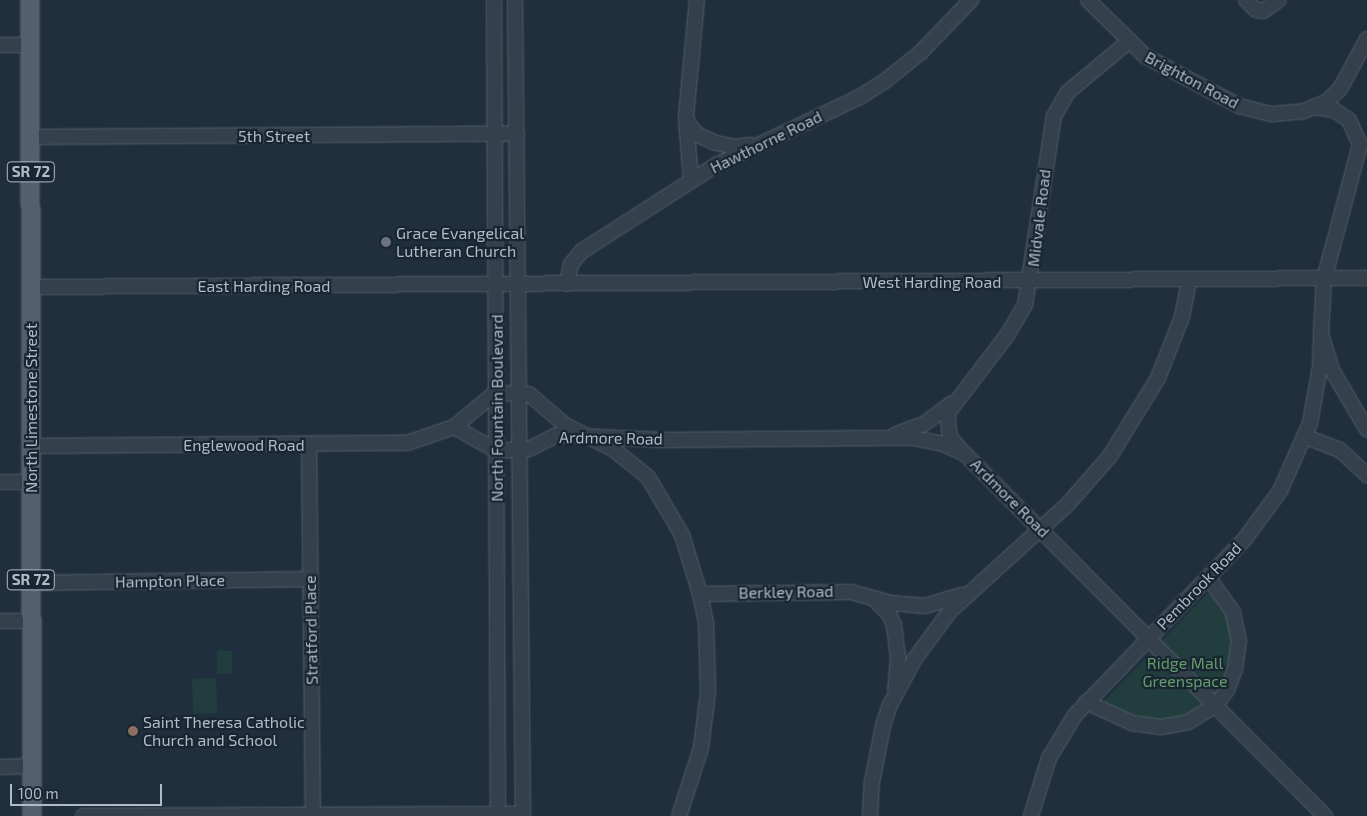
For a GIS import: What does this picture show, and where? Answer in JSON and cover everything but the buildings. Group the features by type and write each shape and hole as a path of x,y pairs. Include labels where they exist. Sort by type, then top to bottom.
{"main road":[{"name":"North Limestone Street","path":"30,0 32,816"}],"street":[{"name":"North Fountain Boulevard","path":"494,0 497,285 495,393 497,451 498,815"},
{"name":"North Fountain Boulevard","path":"515,0 522,451 523,815"},
{"path":"691,180 686,117 697,0"},
{"name":"Hawthorne Road","path":"568,284 570,264 582,251 691,180 886,81 920,53 971,0"},
{"name":"Brighton Road","path":"1088,0 1128,42 1171,72 1239,106 1272,114 1315,107"},
{"path":"1246,0 1256,10 1264,11 1279,0"},
{"path":"1315,107 1340,89 1367,39"},
{"name":"Midvale Road","path":"965,454 947,430 947,414 954,402 1020,316 1030,281 1054,116 1068,92 1128,42"},
{"path":"0,45 30,45"},
{"path":"1315,107 1334,110 1349,120 1360,145 1324,279 1322,334 1332,370 1367,430"},
{"path":"686,117 692,130 716,143 735,147 762,143"},
{"name":"5th Street","path":"31,137 517,134"},
{"name":"West Harding Road","path":"497,285 1367,278"},
{"path":"870,816 876,756 895,696 932,632 970,590 1040,528 1090,480 1145,404 1172,345 1189,280"},
{"name":"East Harding Road","path":"31,287 497,285"},
{"name":"Pembrook Road","path":"1031,816 1049,758 1059,738 1086,702 1208,577 1262,518 1280,491 1306,437 1316,396 1322,334"},
{"path":"495,393 529,394 545,411 587,437 613,449 648,477 682,535 700,594 708,653 706,720 694,779 679,816"},
{"name":"Englewood Road","path":"31,446 407,443 454,427 495,393"},
{"name":"Midvale Road","path":"885,437 924,424 954,402"},
{"path":"454,427 497,451"},
{"name":"Ardmore Road","path":"497,451 522,451 557,435 662,440 885,437 926,440 965,454 1325,816"},
{"path":"1306,437 1340,450 1367,476"},
{"name":"Stratford Place","path":"309,444 313,815"},
{"path":"0,482 31,482"},
{"path":"1086,702 1132,723 1161,727 1188,722 1216,705 1227,690 1234,669 1239,641 1233,612 1208,577"},
{"name":"Hampton Place","path":"31,583 310,579"},
{"name":"Berkley Road","path":"700,594 830,591 871,596 891,603 924,606 951,600 970,590"},
{"path":"871,596 885,610 894,625 898,658 895,696"},
{"path":"0,621 31,620"},
{"path":"0,767 32,766"},
{"path":"83,816 523,815"}],"green space":[{"name":"Ridge Mall Greenspace","path":"1210,591 1226,609 1235,651 1224,686 1205,707 1179,718 1153,719 1124,712 1104,701"},
{"path":"217,651 232,651 232,674 217,674"},
{"path":"216,678 217,713 193,714 192,679"}],"place":[{"name":"Grace Evangelical Lutheran Church","path":"386,242"},
{"name":"Saint Theresa Catholic Church and School","path":"133,731"}]}
